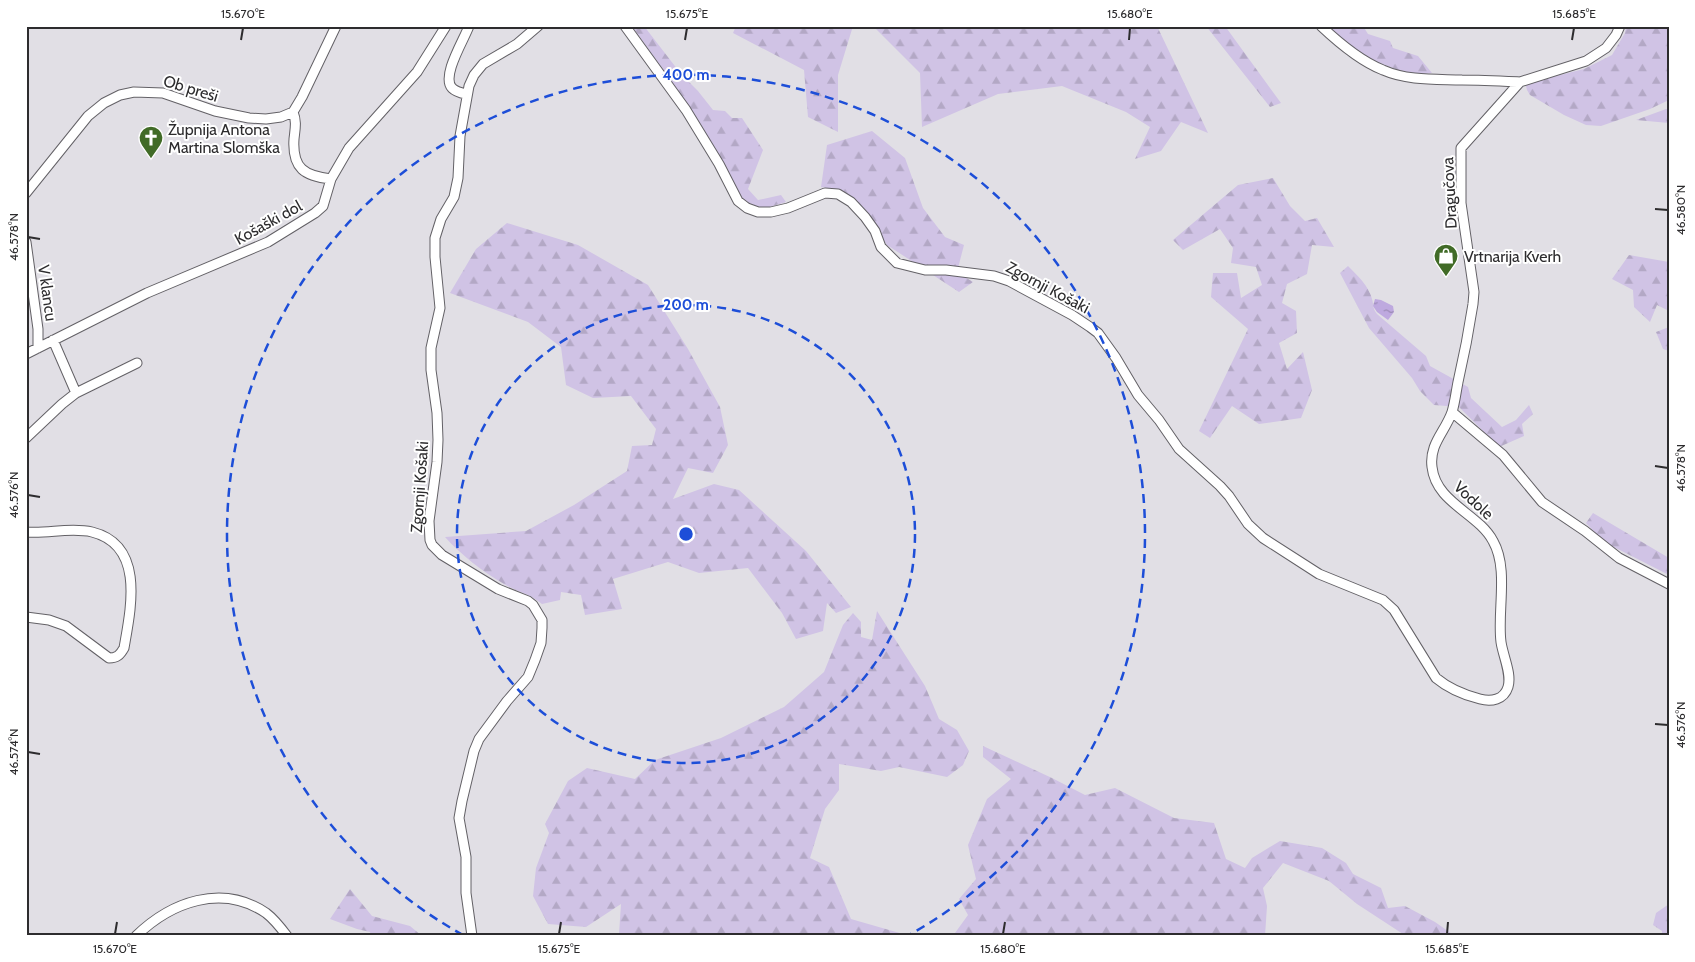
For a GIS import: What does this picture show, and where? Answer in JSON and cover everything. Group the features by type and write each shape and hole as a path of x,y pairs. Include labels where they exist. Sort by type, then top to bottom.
{"street":[{"path":"331,179 312,176 304,172 298,165 294,149 296,120 293,112 336,26"},
{"name":"Košaški dol","path":"26,354 147,293 244,253 292,228 324,206 331,179 349,148 417,72 446,26"},
{"path":"466,94 452,88 448,80 450,67 469,26"},
{"name":"Zgornji Košaki","path":"472,936 466,893 466,857 459,818 462,801 474,751 479,739 528,677 541,643 542,628 538,611 533,605 522,598 498,589 442,555 432,545 429,521 437,462 438,412 430,360 440,308 435,238 441,219 454,197 458,178 460,136 466,94 474,75 483,64 517,44 538,26"},
{"name":"Zgornji Košaki","path":"625,26 686,110 719,164 738,201 746,208 758,212 771,212 788,208 825,194 838,194 851,202 865,217 875,231 881,247 897,264 925,270 946,270 994,276 1072,315 1098,333 1116,358 1138,395 1159,420 1179,449 1230,496 1248,524 1263,538 1319,574 1357,589"},
{"path":"1321,26 1341,45 1360,57 1382,70 1401,76 1423,79 1520,82 1586,61 1606,48 1620,26"},
{"name":"Dragučova","path":"1452,412 1469,329 1474,292 1462,203 1461,148 1472,138 1520,82"},
{"name":"Ob preši","path":"26,193 88,116 104,103 120,95 134,92 163,93 215,111 249,118 281,117 293,112"},
{"name":"V klancu","path":"26,242 38,329 38,348"},
{"path":"53,340 76,393"},
{"path":"26,438 76,393 137,363"},
{"path":"1452,412 1503,454 1542,502 1586,531 1619,558 1669,584"},
{"name":"Vodole","path":"1357,589 1383,600 1394,610 1428,666 1436,678 1444,685 1490,701 1499,698 1508,688 1509,678 1500,632 1500,557 1492,538 1481,525 1454,504 1437,485 1432,470 1431,457 1433,445 1442,434 1452,412"},
{"path":"26,532 38,533 73,530 93,532 110,540 121,551 128,564 132,583 124,648 120,655 114,658 109,658 66,626 49,620 26,617"},
{"path":"136,936 147,925 172,910 195,901 212,898 227,898 245,902 267,914 287,936"}],"green space":[{"path":"632,26 644,26 681,74 713,110 725,111 732,118 742,118 763,150 748,189 758,200 781,195 786,202 766,208 748,205 738,198 722,162 698,120"},
{"path":"736,26 853,26 838,75 838,132 808,117 804,70 733,33"},
{"path":"873,26 1157,26 1208,133 1181,122 1161,151 1135,159 1150,127 1126,112 1062,86 998,94 922,127 920,73"},
{"path":"1206,26 1225,26 1281,103 1270,107"},
{"path":"1327,26 1363,26 1368,34 1390,41 1393,48 1418,56 1432,73 1411,75 1372,60 1342,40"},
{"path":"1626,26 1669,26 1669,100 1650,109 1601,126 1586,125 1564,115 1530,95 1526,86 1528,83 1584,69 1612,55 1625,33"},
{"path":"1669,109 1669,123 1636,120"},
{"path":"872,131 905,158 923,208 945,237 964,245 957,272 973,282 959,292 887,245 867,213 853,198 841,190 821,187 827,145"},
{"path":"1273,178 1290,206 1305,221 1317,218 1334,247 1312,245 1307,274 1287,284 1282,303 1296,311 1297,333 1279,343 1287,369 1303,352 1312,390 1301,418 1259,424 1232,406 1210,438 1199,431 1248,329 1211,297 1213,273 1237,273 1241,298 1262,285 1256,267 1231,263 1233,248 1220,229 1183,250 1173,240 1238,185"},
{"path":"507,223 578,245 648,285 688,349 720,407 728,445 713,473 688,468 673,499 714,484 739,490 806,551 851,607 836,613 827,603 823,631 796,639 782,613 748,568 699,573 668,562 613,579 622,609 585,615 581,595 561,592 560,600 542,604 488,574 445,537 526,531 574,505 627,471 632,446 652,445 656,429 631,396 593,398 566,385 561,347 528,322 450,293 476,249"},
{"path":"1629,255 1669,262 1669,311 1657,305 1650,322 1634,307 1633,290 1612,279"},
{"path":"1348,266 1368,290 1377,314 1426,356 1430,366 1468,387 1471,398 1502,427 1516,420 1529,405 1533,414 1522,424 1524,436 1499,447 1459,407 1434,405 1420,391 1412,378 1369,328 1340,273"},
{"path":"1669,327 1669,351 1663,349 1656,332"},
{"path":"1593,513 1669,558 1669,575 1604,542 1586,523"},
{"path":"877,611 925,686 939,719 957,730 969,751 963,765 947,777 899,767 881,771 839,764 839,790 825,809 810,858 829,867 851,919 910,936 627,936 619,934 621,904 586,927 548,924 533,896 536,868 549,833 545,824 568,781 587,768 635,779 655,760 721,738 784,707 824,672 843,625 853,613 861,622 861,637 872,640"},
{"path":"983,746 1085,795 1115,788 1174,818 1214,823 1226,859 1245,868 1252,858 1280,841 1322,848 1346,863 1353,874 1381,888 1388,908 1405,906 1435,922 1455,936 1406,936 1357,904 1329,881 1283,863 1263,888 1267,906 1265,936 957,936 955,933 968,915 959,899 976,879 968,845 987,799 1011,779 983,757"},
{"path":"350,889 372,916 410,926 422,936 371,936 370,932 330,919"},
{"path":"1669,904 1669,936 1662,936 1662,931 1653,925 1656,913"}],"water":[{"path":"1375,299 1393,306 1394,312 1388,320 1377,312 1373,306"}],"place":[{"name":"Župnija Antona Martina Slomška","path":"151,159"},
{"name":"Vrtnarija Kverh","path":"1446,277"}]}
